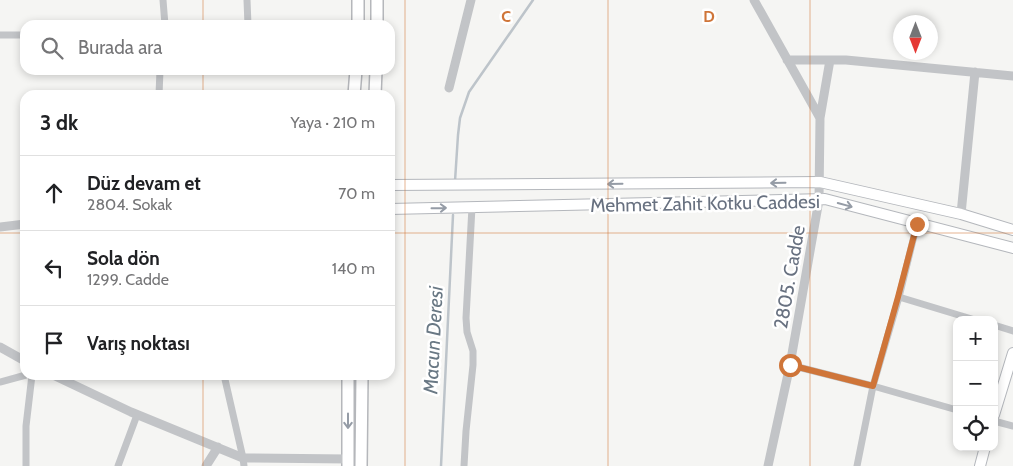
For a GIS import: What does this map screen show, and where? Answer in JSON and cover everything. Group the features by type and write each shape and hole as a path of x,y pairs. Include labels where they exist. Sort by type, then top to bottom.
{"main road":[{"path":"358,0 358,20"},
{"path":"376,20 377,0"},
{"path":"354,90 356,75"},
{"path":"375,90 376,75"},
{"name":"Mehmet Zahit Kotku Caddesi","path":"395,185 820,182 961,214 1013,230"},
{"name":"Mehmet Zahit Kotku Caddesi","path":"395,208 825,200 1013,248"},
{"path":"997,406 1013,353"},
{"path":"348,380 348,463"},
{"path":"361,466 362,380"},
{"path":"980,466 984,451"}],"street":[{"path":"163,0 165,20"},
{"path":"247,0 248,20"},
{"path":"448,88 472,0"},
{"path":"754,0 820,118"},
{"path":"0,35 20,35"},
{"path":"787,60 830,60 1013,76"},
{"name":"2805. Cadde","path":"768,466 790,365 819,200 820,118 830,60"},
{"path":"961,214 975,72"},
{"path":"159,90 160,75"},
{"path":"464,466 473,365 473,351 467,332 466,318 472,207"},
{"path":"857,466 873,386 917,224"},
{"path":"0,227 20,225"},
{"path":"898,297 962,316"},
{"path":"998,326 1013,331"},
{"path":"0,348 20,358"},
{"path":"790,365 953,409"},
{"path":"0,382 20,377"},
{"path":"26,466 26,426 31,380"},
{"path":"64,380 137,414 218,448 244,462 348,463"},
{"path":"225,380 244,462"},
{"path":"118,466 137,414"},
{"path":"998,422 1013,426"},
{"path":"206,466 218,448"}],"waterway":[{"name":"Macun Deresi","path":"455,181 460,118 469,92 533,0"},
{"name":"Macun Deresi","path":"441,466 453,215"}],"route":[{"path":"790,365 873,386 917,224"}]}
